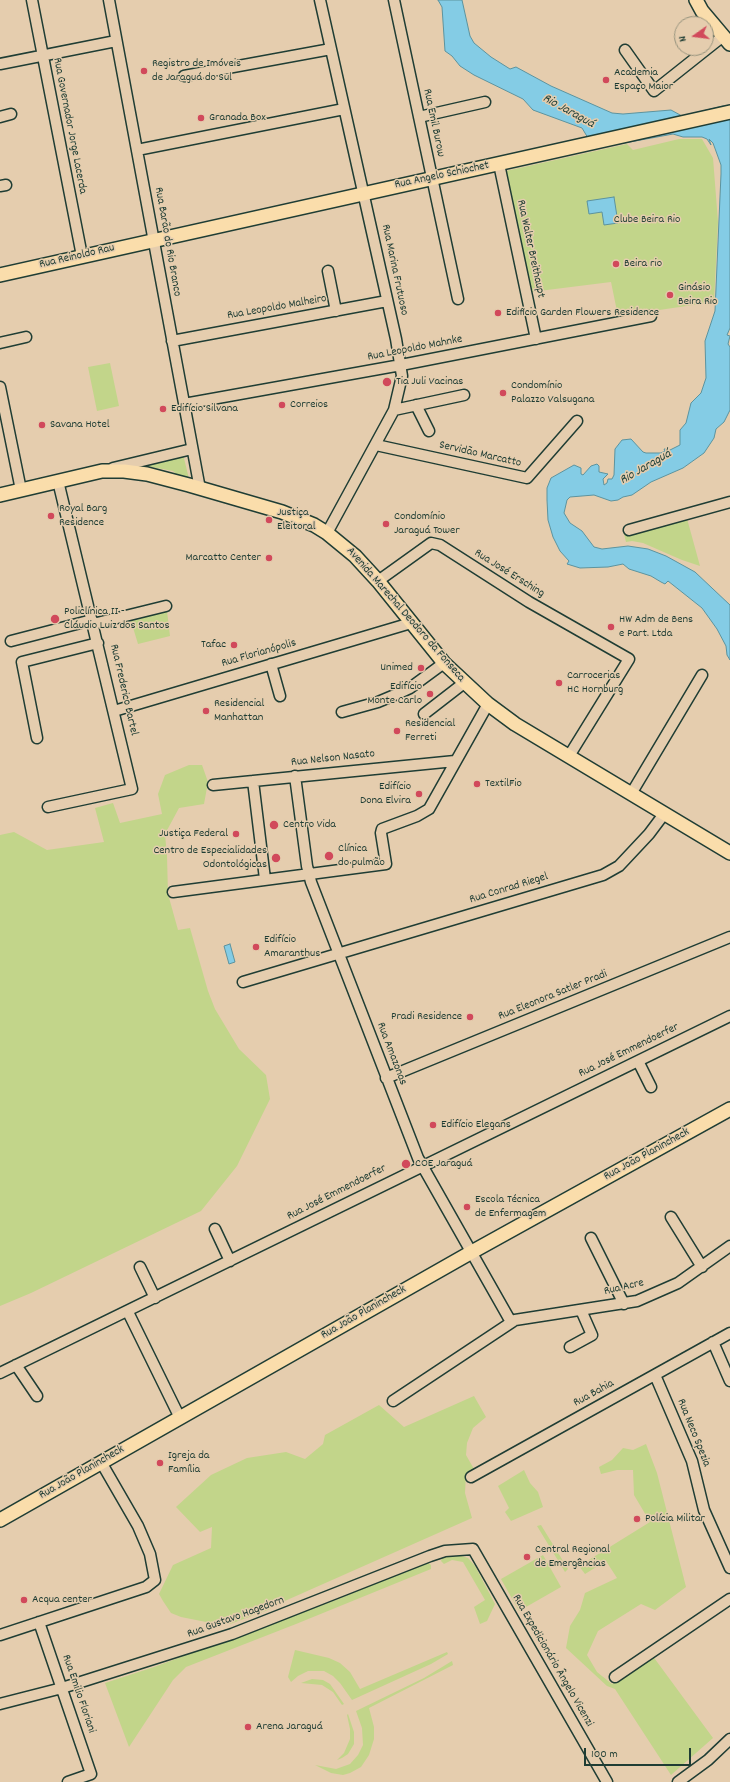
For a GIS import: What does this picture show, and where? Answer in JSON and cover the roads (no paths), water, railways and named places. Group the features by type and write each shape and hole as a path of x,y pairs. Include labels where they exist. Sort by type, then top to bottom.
{"main road":[{"path":"696,0 702,11 726,41"},
{"name":"Rua Angelo Schiochet","path":"154,240 730,112"},
{"name":"Rua Reinoldo Rau","path":"0,275 154,240"},
{"name":"Avenida Marechal Deodoro da Fonseca","path":"0,495 102,471 124,471 147,474 282,512 327,533 355,556 378,580 444,663 488,704 515,724 730,853"},
{"name":"Rua João Planincheck","path":"0,1520 470,1253 730,1109"}],"street":[{"name":"Rua Governador Jorge Lacerda","path":"32,0 82,256"},
{"name":"Rua Barão do Rio Branco","path":"109,0 200,489"},
{"name":"Rua Marina Frutuoso","path":"320,0 364,194 401,365 402,376 394,410 327,533"},
{"name":"Rua Emil Burow","path":"394,0 458,299"},
{"path":"0,64 116,41"},
{"path":"625,50 654,91 726,41"},
{"path":"184,76 331,49"},
{"path":"419,117 485,102"},
{"path":"137,150 344,109"},
{"path":"0,117 11,114"},
{"name":"Rua Walter Breithaupt","path":"499,164 536,339"},
{"path":"328,271 336,311"},
{"name":"Rua Leopoldo Malheiro","path":"172,340 387,301"},
{"name":"Rua Leopoldo Mahnke","path":"184,404 401,365 651,316"},
{"path":"0,343 26,337"},
{"path":"0,387 21,490"},
{"path":"394,410 464,395"},
{"path":"416,406 429,431"},
{"name":"Servidão Marcatto","path":"376,445 527,478 577,420"},
{"path":"102,471 192,448"},
{"name":"Rua Frederico Bartel","path":"48,807 132,789 58,481"},
{"path":"629,530 730,502"},
{"name":"Rua José Ersching","path":"378,580 431,543 440,546 529,602 629,659 569,756"},
{"path":"11,641 166,606"},
{"name":"Rua Florianópolis","path":"114,711 411,623"},
{"path":"37,738 22,662 98,643"},
{"path":"342,712 378,702 410,688 444,663"},
{"path":"271,664 280,696"},
{"path":"631,794 702,676"},
{"path":"424,714 464,683"},
{"path":"173,892 308,873 386,864 381,833 382,828 417,816 429,809 488,704"},
{"name":"Rua Nelson Nasato","path":"213,785 455,761"},
{"name":"Rua Amazonas","path":"295,776 308,873 386,1078 421,1166 511,1322"},
{"path":"253,781 265,879"},
{"name":"Rua Conrad Riegel","path":"243,982 603,875 618,866 649,834 664,814"},
{"name":"Rua Eleonora Satler Pradi","path":"386,1078 730,937"},
{"name":"Rua José Emmendoerfer","path":"0,1373 128,1312 421,1166 730,1016"},
{"path":"638,1061 652,1087"},
{"path":"671,1217 702,1267"},
{"path":"215,1229 230,1261"},
{"path":"591,1238 624,1304"},
{"name":"Rua Acre","path":"511,1322 519,1319 637,1301 664,1290 702,1267 730,1246"},
{"path":"140,1267 155,1298"},
{"path":"570,1348 592,1335 582,1310"},
{"path":"128,1312 180,1418"},
{"path":"393,1401 511,1322"},
{"name":"Rua Bahia","path":"471,1477 730,1333"},
{"path":"713,1342 730,1381"},
{"path":"16,1365 37,1396"},
{"name":"Rua Neco Spezia","path":"655,1375 692,1461 704,1510 730,1568"},
{"path":"0,1635 146,1587 155,1580 150,1554 138,1526 101,1462"},
{"name":"Rua Gustavo Hagedorn","path":"0,1704 62,1688 232,1634 430,1556 460,1549 473,1548 475,1552"},
{"name":"Rua Expedicionário Ângelo Vicenzi","path":"475,1552 607,1782"},
{"path":"615,1677 730,1599"},
{"name":"Rua Emilio Floriani","path":"40,1622 91,1774 68,1782"},
{"path":"678,1782 708,1760 730,1739"}],"water":[{"name":"Rio Jaraguá","path":"438,0 462,0 470,36 474,43 491,57 510,69 516,67 551,86 612,113 623,114 671,110 682,116 723,106 730,107 730,328 727,335 730,336 728,344 730,347 730,410 724,422 716,429 714,438 704,453 683,468 651,482 632,495 618,500 611,501 594,495 570,497 567,500 564,513 570,523 582,531 594,547 602,549 628,546 648,549 666,556 695,572 730,605 730,660 727,655 726,646 717,629 702,608 668,581 665,584 651,576 629,569 623,564 608,567 580,568 567,564 569,561 560,551 553,537 548,520 547,500 547,488 551,478 574,465 581,468 581,474 583,475 591,466 597,464 599,466 599,472 608,474 603,479 604,485 607,483 608,479 612,479 614,475 615,449 622,440 631,439 643,452 646,453 661,453 665,451 664,449 667,449 666,452 680,445 680,430 686,423 691,403 701,393 706,378 705,341 715,311 721,165 713,143 709,139 711,145 707,139 702,137 683,137 673,134 610,145 588,138 582,128 533,110 523,99 474,75 460,66 452,56 445,51 442,7"},
{"path":"614,197 618,223 604,225 602,212 589,214 587,201"},
{"path":"230,944 235,962 229,964 224,946"}],"place":[{"name":"Registro de Imóveis de Jaraguá do Sul","path":"144,71"},
{"name":"Academia Espaço Maior","path":"606,80"},
{"name":"Granada Box","path":"201,118"},
{"name":"Beira rio","path":"616,264"},
{"name":"Ginásio Beira Rio","path":"670,295"},
{"name":"Edificio Garden Flowers Residence","path":"498,313"},
{"name":"Tia Juli Vacinas","path":"387,382"},
{"name":"Condomínio Palazzo Valsugana","path":"503,393"},
{"name":"Correios","path":"282,405"},
{"name":"Edifício Silvana","path":"163,409"},
{"name":"Savana Hotel","path":"42,425"},
{"name":"Royal Barg Residence","path":"51,516"},
{"name":"Justiça Eleitoral","path":"269,520"},
{"name":"Condomínio Jaraguá Tower","path":"386,524"},
{"name":"Marcatto Center","path":"269,558"},
{"name":"Policlínica II - Cláudio Luiz dos Santos","path":"55,619"},
{"name":"HW Adm de Bens e Part. Ltda","path":"611,627"},
{"name":"Tafac","path":"234,645"},
{"name":"Unimed","path":"421,668"},
{"name":"Carrocerias HC Hornburg","path":"559,683"},
{"name":"Edifício Monte Carlo","path":"430,694"},
{"name":"Residencial Manhattan","path":"206,711"},
{"name":"Residencial Ferreti","path":"397,731"},
{"name":"TextilFio","path":"477,784"},
{"name":"Edifício Dona Elvira","path":"419,794"},
{"name":"Centro Vida","path":"274,825"},
{"name":"Justiça Federal","path":"236,834"},
{"name":"Clínica do pulmão","path":"329,856"},
{"name":"Centro de Especialidades Odontológicas","path":"276,858"},
{"name":"Edifício Amaranthus","path":"256,947"},
{"name":"Pradi Residence","path":"470,1017"},
{"name":"Edifício Elegans","path":"433,1125"},
{"name":"COE Jaraguá","path":"406,1164"},
{"name":"Escola Técnica de Enfermagem","path":"467,1207"},
{"name":"Igreja da Família","path":"160,1463"},
{"name":"Polícia Militar","path":"637,1519"},
{"name":"Central Regional de Emergências","path":"527,1557"},
{"name":"Acqua center","path":"24,1600"},
{"name":"Arena Jaraguá","path":"248,1727"}],"park label":[{"name":"Clube Beira Rio","path":"647,220"}]}
